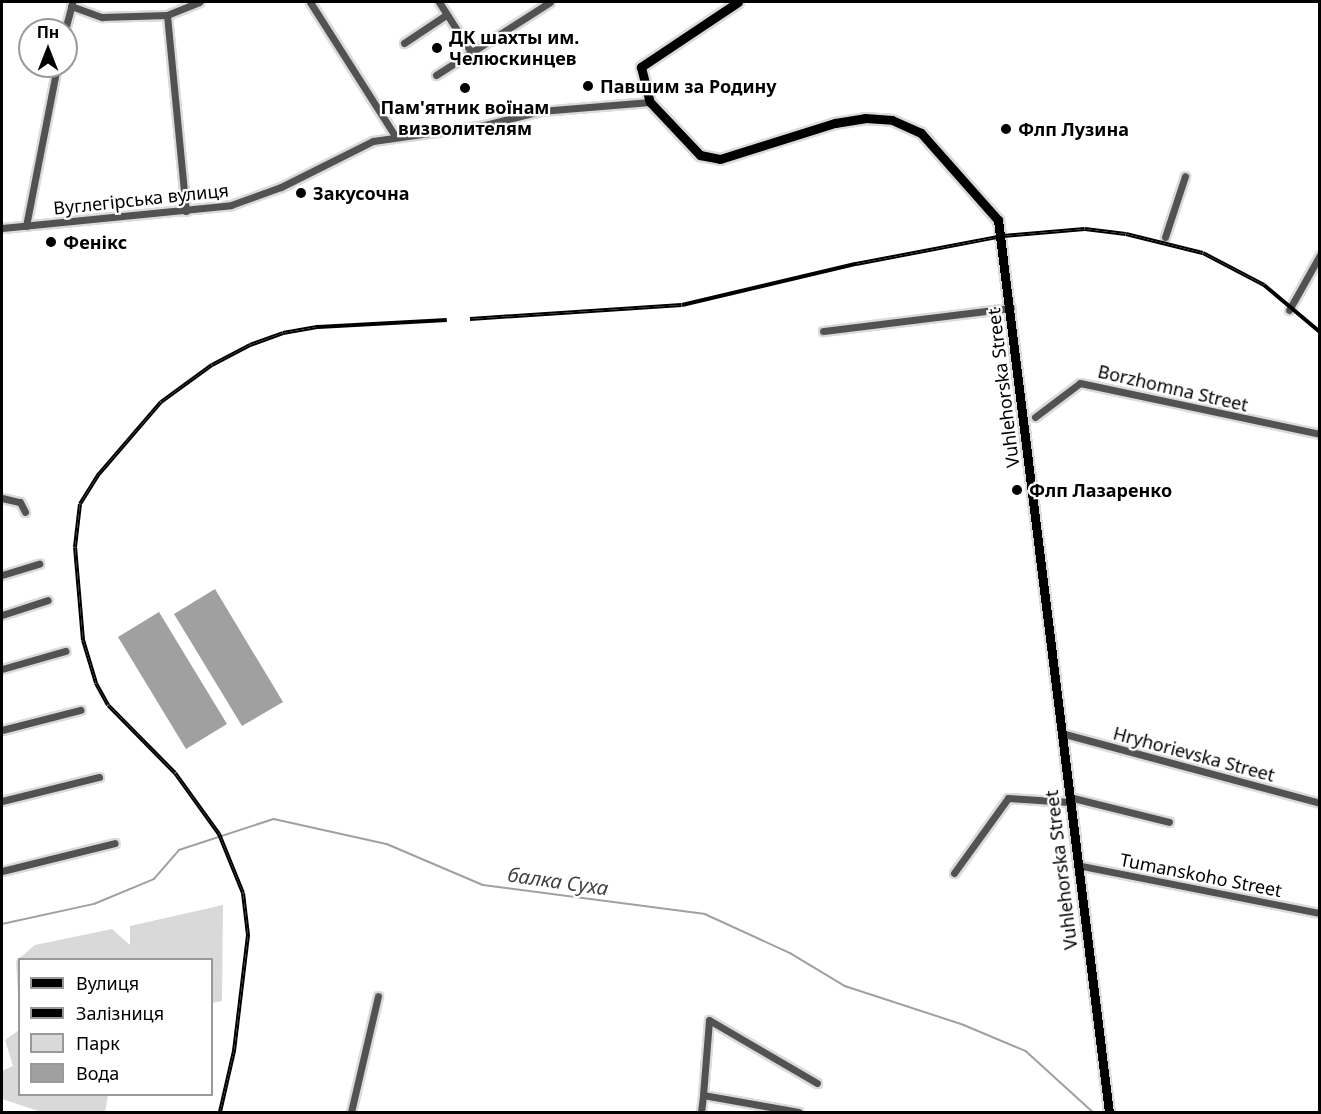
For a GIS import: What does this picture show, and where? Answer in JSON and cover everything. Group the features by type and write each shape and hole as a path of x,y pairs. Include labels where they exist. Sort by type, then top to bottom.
{"main road":[{"path":"650,102 641,67 738,2"},
{"name":"Vuhlehorska Street","path":"650,102 696,150 713,160 836,123 865,118 907,124 921,133 970,184 998,220 1011,308 1069,800 1109,1113"}],"street":[{"path":"72,4 102,17 167,15 200,2"},
{"path":"310,2 395,136"},
{"path":"439,2 471,52"},
{"path":"436,75 550,2"},
{"path":"167,15 186,211"},
{"path":"404,43 446,15"},
{"path":"26,226 55,78"},
{"name":"Вуглегірська вулиця","path":"2,228 186,211 253,199 373,141 395,136 485,125 541,111 650,102"},
{"path":"1165,237 1185,176"},
{"path":"1289,310 1320,255"},
{"path":"823,331 1011,308"},
{"name":"Borzhomna Street","path":"1035,417 1080,383 1284,429 1318,433"},
{"path":"2,498 20,502 25,512"},
{"path":"2,575 39,564"},
{"path":"2,615 48,600"},
{"path":"2,669 65,651"},
{"path":"2,730 80,710"},
{"name":"Hryhorievska Street","path":"1061,733 1320,803"},
{"path":"2,801 99,777"},
{"path":"954,873 1008,798 1069,800 1169,822"},
{"path":"2,871 115,843"},
{"name":"Tumanskoho Street","path":"1077,865 1320,913"},
{"path":"351,1113 378,996"},
{"path":"701,1113 709,1020 817,1083"},
{"path":"703,1095 798,1113"}],"green space":[{"path":"223,905 222,1001 213,1003 213,958 20,958 35,945 112,929 130,945 130,926"},
{"path":"18,959 18,993 16,961"},
{"path":"18,1031 18,1096 108,1096 105,1112 41,1112 2,1099 2,1071 13,1066 5,1040"}],"water":[{"path":"215,589 283,702 242,726 174,614"},
{"path":"159,612 227,724 186,749 118,637"}],"waterway":[{"name":"балка Суха","path":"2,924 94,904 154,879 179,850 274,819 387,844 483,885 705,914 790,953 845,986 964,1025 1026,1051 1093,1112"}],"railway":[{"path":"470,319 682,305 856,264 1003,236 1085,229 1126,234 1203,253 1264,285 1320,332"},
{"path":"220,1112 234,1051 248,935 243,893 219,834 175,773 108,705 96,683 83,640 75,547 80,504 99,474 161,402 212,365 250,345 283,333 318,327 447,320"}],"place":[{"name":"ДК шахты им. Челюскинцев","path":"437,48"},
{"name":"Павшим за Родину","path":"588,86"},
{"name":"Пам'ятник воїнам визволителям","path":"465,88"},
{"name":"Флп Лузина","path":"1006,129"},
{"name":"Закусочна","path":"301,193"},
{"name":"Фенікс","path":"51,242"},
{"name":"Флп Лазаренко","path":"1017,490"}]}
